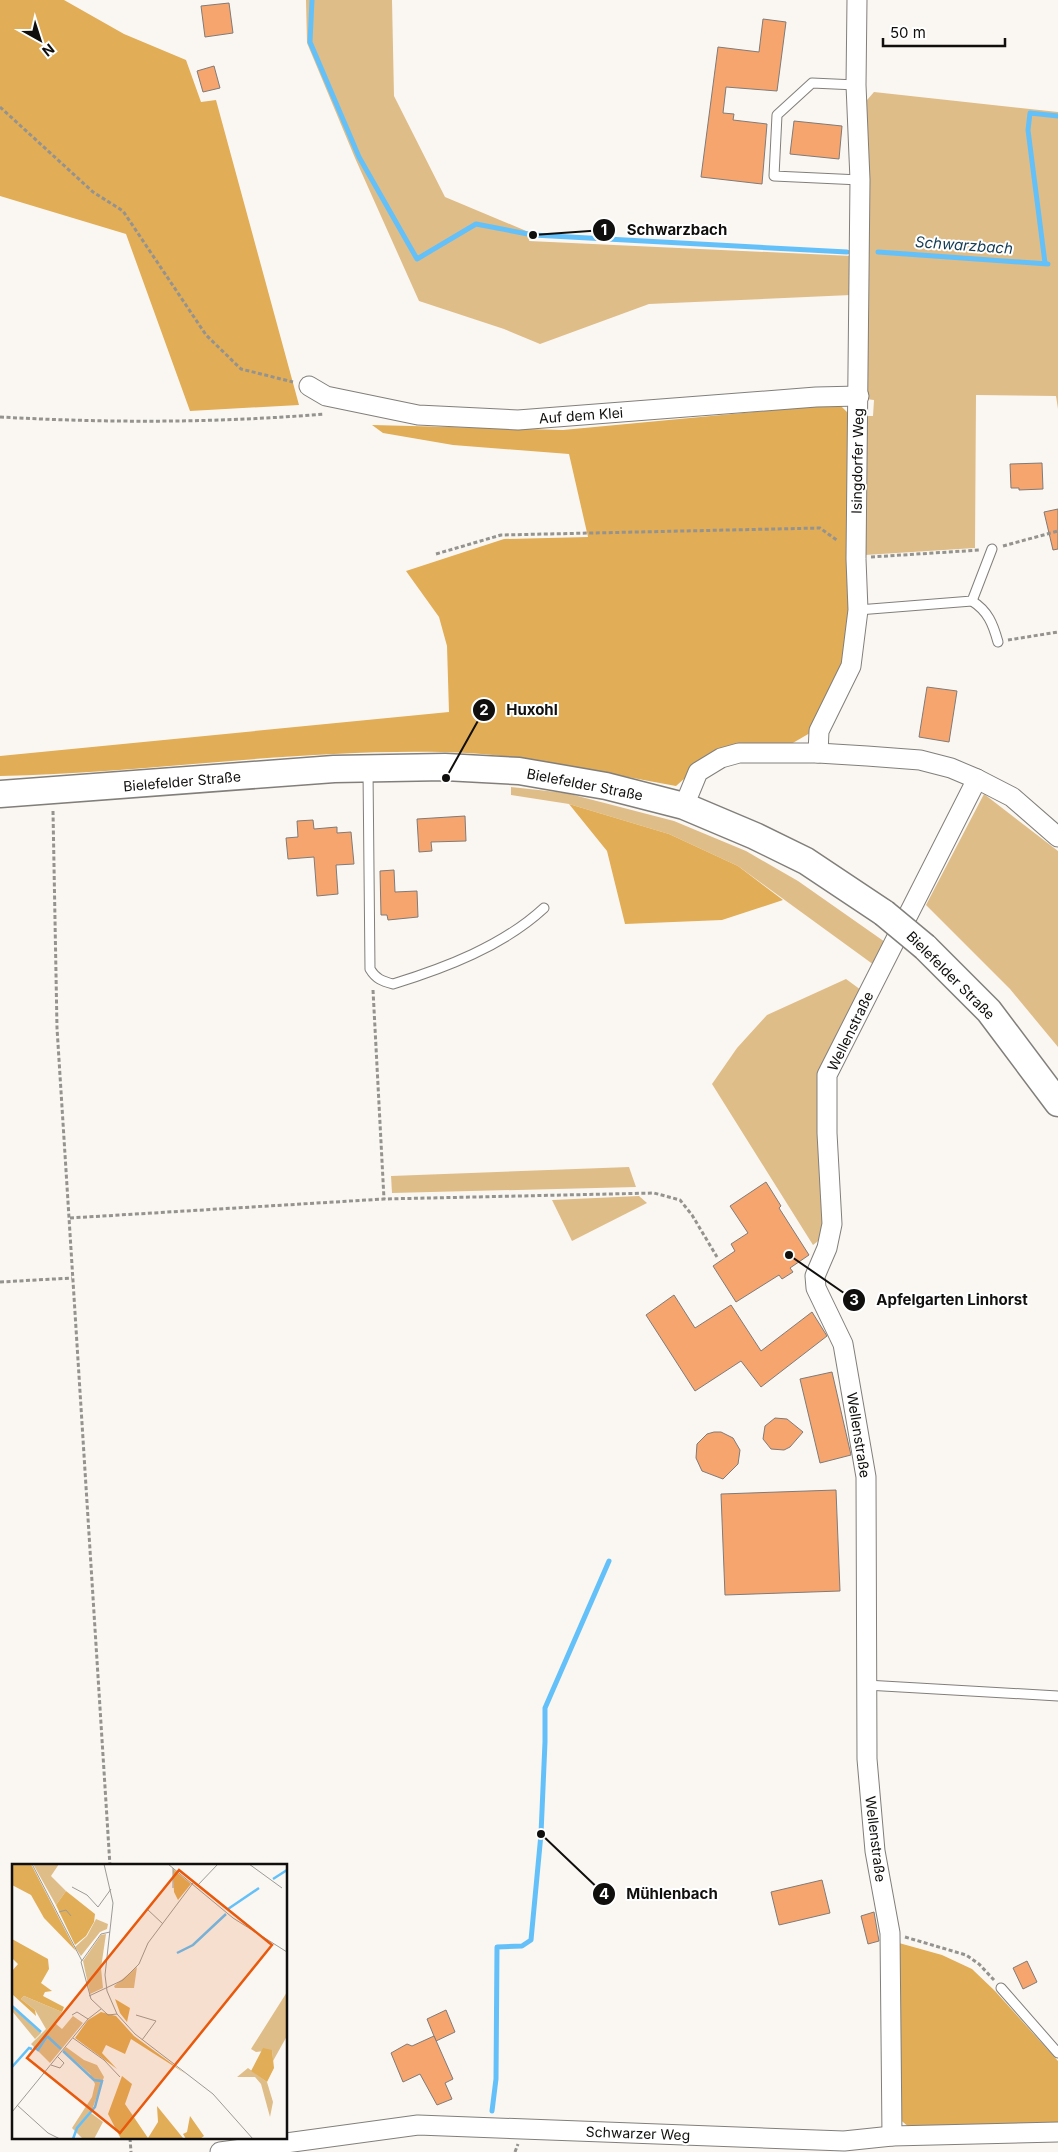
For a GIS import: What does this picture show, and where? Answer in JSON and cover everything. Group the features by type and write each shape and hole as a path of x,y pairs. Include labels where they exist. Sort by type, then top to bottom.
{"main road":[{"name":"Bielefelder Straße","path":"0,794 53,792 278,773 368,768 444,767 519,770 606,786 684,806 755,836 806,861 884,913 925,947 989,1011 1058,1103"}],"street":[{"name":"Isingdorfer Weg","path":"818,753 820,731 851,666 858,610 856,558 860,180 856,85 857,0"},
{"name":"Auf dem Klei","path":"308,386 326,396 418,415 518,420 816,397 859,396"},
{"path":"684,806 698,772 721,758 739,754 818,753 920,760 951,768 1012,797 1058,837"},
{"name":"Wellenstraße","path":"892,2136 890,1933 874,1842 867,1759 866,1476 843,1344 816,1288 815,1276 827,1248 832,1224 827,1133 827,1075 977,779"},
{"name":"Schwarzer Weg","path":"220,2152 418,2125 844,2146 892,2136 1058,2132"}],"lane":[{"path":"856,85 812,83 777,115 774,176 860,180"},
{"path":"972,601 992,549"},
{"path":"858,610 972,601 983,608 994,628 998,642"},
{"path":"368,768 370,969 374,977 382,982 393,984 455,962 520,929 544,908"},
{"path":"866,1685 1058,1696"},
{"path":"1001,1988 1058,2053"}],"path":[{"path":"0,107 93,192 122,211 206,335 241,369 308,386"},
{"path":"0,418 84,422 286,417 330,414"},
{"path":"436,554 501,535 820,528 838,540 839,549"},
{"path":"856,558 992,549 1058,531"},
{"path":"998,642 1058,632"},
{"path":"53,792 57,1028 110,1864"},
{"path":"374,977 372,999 384,1199"},
{"path":"70,1218 384,1199 654,1193 680,1200 692,1215 717,1257"},
{"path":"0,1282 72,1278"},
{"path":"890,1933 966,1955 979,1964 1001,1988"}],"shaded area":[{"path":"0,0 64,0 124,34 186,60 201,102 216,100 299,405 190,411 126,234 0,196"},
{"path":"306,0 392,0 394,96 445,197 531,233 529,241 852,256 851,295 649,304 540,344 504,329 419,301 355,158 307,43"},
{"path":"874,92 1058,112 1058,409 1056,396 976,395 975,548 865,555 864,416 873,416 874,400 866,399 867,100"},
{"path":"839,404 850,415 849,608 843,662 810,733 791,744 736,745 710,753 690,767 685,778 676,786 530,760 471,753 441,752 331,754 110,771 0,776 0,756 449,712 447,646 439,617 406,571 504,539 588,537 569,454 453,445 383,433 372,425 563,430"},
{"path":"511,787 566,793 674,821 746,851 798,881 885,942 874,965 738,866 669,834 569,804 511,795"},
{"path":"984,794 1058,851 1058,1047 1010,989 926,905"},
{"path":"569,804 669,834 738,866 783,900 722,920 625,924 607,851"},
{"path":"846,979 861,990 822,1071 823,1237 813,1245 712,1084 737,1048 767,1015"},
{"path":"629,1167 636,1187 392,1193 391,1176"},
{"path":"639,1196 647,1203 572,1241 552,1200"},
{"path":"899,1943 942,1955 972,1969 995,1991 1058,2061 1058,2122 909,2127 898,2118"}],"building":[{"path":"229,3 233,33 205,37 201,6"},
{"path":"763,19 786,22 777,91 726,87 723,113 734,114 733,120 767,124 762,184 701,177 718,47 759,52"},
{"path":"214,66 220,88 203,92 197,71"},
{"path":"794,121 842,126 839,159 790,154"},
{"path":"1042,463 1043,489 1019,490 1019,488 1011,488 1010,464"},
{"path":"1058,509 1058,549 1053,550 1044,512"},
{"path":"927,687 957,691 949,742 919,737"},
{"path":"465,816 466,841 431,842 432,851 419,852 417,819"},
{"path":"313,820 314,829 337,827 337,833 351,832 354,864 336,865 338,894 317,896 314,857 288,859 286,838 298,837 297,821"},
{"path":"394,870 395,892 417,891 418,917 388,920 387,915 381,915 380,871"},
{"path":"766,1182 781,1206 779,1208 809,1255 790,1268 793,1272 782,1279 779,1275 736,1302 713,1266 735,1251 731,1244 748,1233 730,1206"},
{"path":"674,1295 695,1328 731,1305 761,1351 812,1312 827,1336 761,1387 741,1361 695,1391 646,1315"},
{"path":"832,1372 851,1455 820,1463 800,1379"},
{"path":"775,1418 787,1419 803,1432 790,1447 784,1450 771,1449 763,1439 765,1426"},
{"path":"721,1432 733,1438 740,1450 738,1464 723,1479 702,1471 696,1458 697,1444 707,1434"},
{"path":"836,1490 840,1591 725,1595 721,1494"},
{"path":"822,1880 830,1913 779,1925 771,1892"},
{"path":"874,1912 879,1941 868,1944 861,1916"},
{"path":"1027,1961 1037,1982 1023,1989 1013,1968"},
{"path":"446,2010 455,2032 436,2041 427,2019"},
{"path":"434,2036 453,2079 445,2083 452,2099 437,2105 420,2074 403,2082 391,2053 407,2044 412,2046"}],"waterway":[{"name":"Schwarzbach","path":"312,0 310,42 359,157 417,259 476,224 533,235 847,252"},
{"path":"1045,263 1028,130 1030,113 1058,116"},
{"name":"Schwarzbach","path":"878,252 1048,264"},
{"path":"492,2111 496,2079 497,1947 522,1946 531,1940 541,1834 545,1708 609,1561"}],"place":[{"name":"Schwarzbach","path":"533,235"},
{"name":"Huxohl","path":"446,778"},
{"name":"Apfelgarten Linhorst","path":"789,1255"},
{"name":"Mühlenbach","path":"541,1834"}]}
